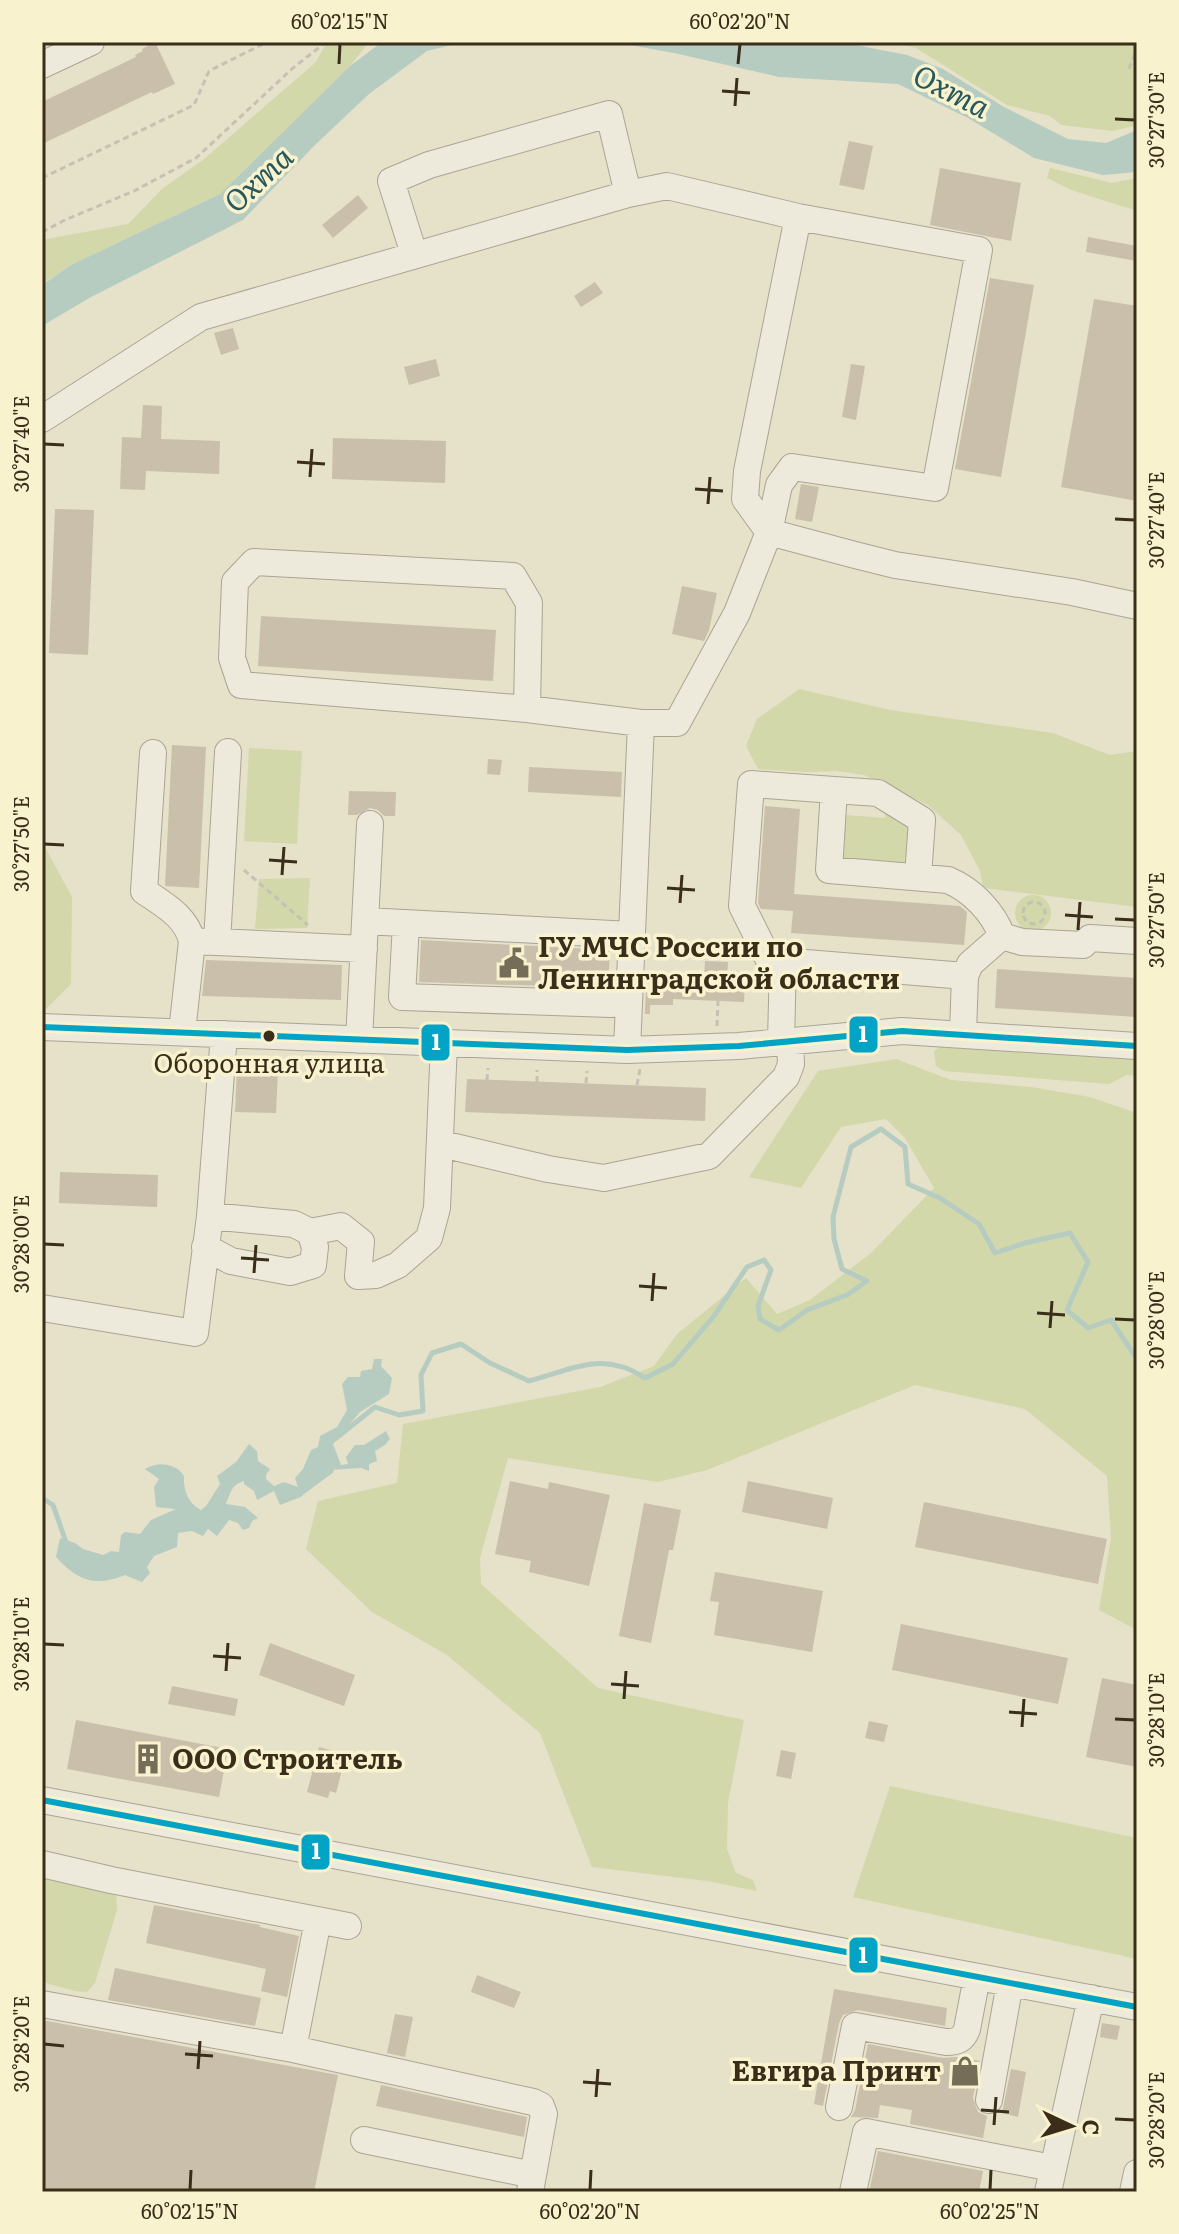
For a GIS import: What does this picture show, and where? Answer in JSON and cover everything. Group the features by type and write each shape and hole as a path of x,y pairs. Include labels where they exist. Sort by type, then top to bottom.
{"street":[{"path":"42,65 91,42"},
{"path":"414,254 391,181 429,165 609,114 628,194"},
{"path":"42,421 201,317 414,254 667,186 798,217 979,250 935,488 792,467 779,485 769,532 737,613 677,723 641,723 527,709 241,685 232,658 235,582 254,562 513,576 529,603 527,709"},
{"path":"798,217 747,471 745,499 769,532 895,565 1072,592 1137,606"},
{"path":"627,1050 641,723"},
{"path":"182,1032 222,852 228,752"},
{"path":"153,753 144,891 181,918 204,941 364,949"},
{"path":"918,877 922,820 878,793 751,784 742,906 769,960 965,976"},
{"path":"834,790 829,870 948,880 959,885 996,920 1002,936"},
{"path":"359,1040 370,824"},
{"path":"365,921 631,935"},
{"path":"406,923 402,997 611,1004"},
{"path":"1002,936 1022,942 1083,945 1090,938 1137,941"},
{"path":"963,1033 965,976 970,964 1002,936"},
{"path":"442,1144 548,1169 604,1178 709,1156 786,1077 791,1064 785,1042 783,961"},
{"path":"42,1027 627,1050 785,1042 902,1031 1137,1046"},
{"path":"42,1308 195,1333 210,1216 224,1034"},
{"path":"210,1216 294,1224 310,1232 341,1226 361,1242 358,1276 376,1275 398,1265 429,1238 437,1208 444,1043"},
{"path":"205,1247 231,1261 290,1272 313,1265 315,1247 310,1232"},
{"path":"42,1800 1137,2007"},
{"path":"42,1864 348,1926"},
{"path":"293,2049 318,1920"},
{"path":"839,2107 855,2026 956,2042 967,2029 977,1977"},
{"path":"989,2100 1010,1983"},
{"path":"853,2192 866,2132 1053,2184 1095,1999"},
{"path":"42,2004 293,2049 537,2104 544,2114 531,2184 364,2140"},
{"path":"1133,2192 1137,2173"}],"path":[{"path":"42,178 194,105 209,71 267,42"},
{"path":"42,232 134,191 196,158 293,68 326,42"},
{"path":"1129,69 1137,48"},
{"path":"222,852 335,948"},
{"path":"1028,903 1039,903 1045,913 1043,918 1034,924 1028,922 1023,913 1024,907 1028,903"},
{"path":"717,1030 718,1001"}],"green space":[{"path":"327,42 369,42 350,66 220,194 71,265 42,284 42,240 128,224 163,188 203,160 316,62"},
{"path":"892,42 1137,42 1137,125 1113,131 1061,125 1050,116 1007,105 916,48"},
{"path":"1050,168 1112,183 1137,178 1137,211 1071,190 1047,178"},
{"path":"799,689 890,710 1053,733 1110,755 1137,751 1137,907 983,888 980,871 961,835 928,805 864,775 837,771 758,769 746,746 757,719"},
{"path":"249,748 302,751 297,844 244,841"},
{"path":"886,801 914,821 909,868 842,860 845,815 885,818"},
{"path":"42,846 72,897 71,984 43,1012"},
{"path":"310,878 307,928 255,929 259,879"},
{"path":"1033,895 1046,900 1051,913 1046,926 1033,931 1020,926 1015,913 1020,900"},
{"path":"941,1046 1137,1057 1137,1076 1127,1075 1109,1084 944,1071 936,1066 934,1051"},
{"path":"896,1059 951,1080 1031,1087 1090,1097 1137,1113 1137,1630 1099,1610 1111,1538 1107,1476 1025,1409 915,1385 707,1470 658,1482 508,1458 480,1558 481,1584 598,1688 744,1720 728,1803 727,1849 736,1873 753,1880 757,1891 707,1881 592,1867 540,1733 447,1655 372,1612 306,1549 318,1501 397,1483 403,1424 600,1387 654,1366 677,1334 746,1278 777,1314 810,1300 871,1253 934,1188 905,1138 886,1119 841,1127 801,1188 749,1177 818,1071"},
{"path":"890,1786 1137,1838 1137,1959 853,1897"},
{"path":"42,1875 116,1893 117,1910 95,1983 87,1992 42,1982"}],"water":[{"name":"Охта","path":"382,42 464,42 427,51 369,94 243,220 91,297 42,326 42,285 71,265 220,194 350,66"},
{"name":"Охта","path":"613,42 840,42 907,55 943,69 1004,107 1068,139 1106,143 1137,130 1137,172 1103,175 1034,158 968,118 898,84 779,77"},
{"path":"374,1359 382,1359 381,1366 392,1378 389,1394 360,1412 333,1444 341,1465 348,1464 346,1457 355,1445 364,1445 386,1431 390,1439 375,1451 377,1461 369,1464 369,1471 361,1468 328,1470 301,1497 280,1505 274,1491 257,1500 254,1491 244,1481 232,1490 226,1504 245,1507 258,1518 252,1521 249,1528 243,1530 238,1523 229,1520 217,1536 208,1529 203,1536 192,1531 178,1533 177,1547 154,1556 147,1567 150,1573 142,1582 125,1575 105,1581 88,1580 72,1572 56,1557 60,1538 103,1555 111,1551 119,1552 121,1535 125,1532 140,1534 151,1520 176,1509 156,1507 154,1487 159,1479 145,1469 155,1465 172,1466 181,1472 187,1496 201,1510 220,1484 217,1476 236,1462 249,1444 257,1451 258,1461 270,1469 266,1479 274,1486 284,1482 298,1487 295,1478 303,1469 311,1450 318,1447 320,1436 337,1427 347,1410 342,1384 348,1377 360,1377 361,1371 372,1369"}],"building":[{"path":"155,42 175,84 42,144 42,102 136,57 142,49"},
{"path":"849,141 873,146 864,190 839,185"},
{"path":"940,168 1021,183 1011,241 930,225"},
{"path":"358,195 368,208 333,238 322,225"},
{"path":"1088,237 1137,246 1137,261 1086,252"},
{"path":"990,278 1034,285 1001,477 955,469"},
{"path":"595,282 603,293 581,307 574,296"},
{"path":"1094,299 1137,306 1137,501 1061,487"},
{"path":"233,328 239,349 221,355 214,333"},
{"path":"436,359 440,376 409,385 404,367"},
{"path":"851,364 865,366 856,420 842,417"},
{"path":"143,405 162,406 161,439 220,441 219,474 146,471 145,490 120,489 122,437 141,438"},
{"path":"333,438 446,441 445,483 332,479"},
{"path":"801,484 819,487 812,522 795,519"},
{"path":"55,509 94,510 88,655 49,653"},
{"path":"682,586 717,593 704,641 672,634"},
{"path":"261,616 496,630 493,681 258,666"},
{"path":"172,745 206,747 199,888 165,886"},
{"path":"488,759 502,760 500,775 487,774"},
{"path":"529,767 622,772 621,797 528,792"},
{"path":"349,791 396,792 395,816 384,816 370,808 357,815 348,815"},
{"path":"765,806 800,809 794,894 960,906 967,912 964,945 791,933 793,911 761,909 758,903"},
{"name":"ГУ МЧС России по Ленинградской области","path":"421,940 610,950 608,988 419,982"},
{"path":"206,960 342,965 341,1000 202,996"},
{"path":"705,961 728,962 727,982 745,982 744,1002 673,999 673,1005 650,1005 650,1014 645,1014 646,986 692,986 693,980 704,981"},
{"path":"997,969 1137,978 1137,1017 995,1008"},
{"path":"237,1069 278,1070 276,1113 235,1112"},
{"path":"467,1079 706,1088 705,1121 465,1112"},
{"path":"60,1172 158,1175 157,1207 59,1203"},
{"path":"510,1481 548,1489 549,1482 610,1495 589,1586 529,1572 531,1561 495,1554"},
{"path":"748,1481 833,1498 827,1529 742,1512"},
{"path":"924,1502 1107,1539 1098,1584 915,1547"},
{"path":"644,1503 681,1510 673,1550 669,1550 651,1643 619,1636"},
{"path":"715,1572 823,1591 812,1652 714,1635 719,1602 710,1601"},
{"path":"901,1624 1068,1658 1058,1704 892,1670"},
{"path":"270,1643 355,1675 344,1706 259,1675"},
{"path":"1102,1678 1137,1685 1137,1767 1086,1757"},
{"path":"172,1686 238,1699 235,1716 168,1704"},
{"name":"ООО Строитель","path":"76,1720 228,1749 219,1797 67,1769"},
{"path":"869,1721 888,1725 884,1742 865,1738"},
{"path":"319,1747 341,1753 339,1757 345,1758 336,1793 330,1791 328,1798 307,1792"},
{"path":"781,1750 796,1753 791,1779 776,1776"},
{"path":"154,1905 260,1925 299,1936 287,1997 261,1991 266,1969 146,1943"},
{"path":"115,1968 261,1998 255,2026 108,2000"},
{"path":"477,1975 521,1992 514,2008 471,1992"},
{"path":"834,1989 947,2008 945,2026 858,2010 843,2015 823,2106 814,2104"},
{"path":"395,2014 413,2017 405,2057 387,2053"},
{"path":"42,2020 338,2075 314,2192 42,2192"},
{"path":"1102,2023 1120,2026 1117,2040 1100,2037"},
{"path":"868,2044 943,2058 980,2061 973,2098 978,2112 987,2116 983,2138 910,2124 912,2110 880,2105 878,2118 851,2117"},
{"path":"1011,2069 1026,2072 1018,2117 1002,2113"},
{"path":"381,2085 527,2117 524,2137 376,2106"},
{"path":"878,2151 983,2171 979,2192 869,2192"}],"waterway":[{"path":"335,1439 375,1407 399,1415 423,1411 421,1375 432,1353 461,1344 490,1363 529,1381 575,1367 602,1363 616,1365 645,1378 673,1364 714,1316 747,1267 764,1260 771,1270 758,1306 760,1319 779,1330 807,1310 847,1295 867,1281 842,1269 834,1239 833,1217 851,1147 881,1129 905,1147 908,1184 940,1198 979,1224 995,1253 1070,1233 1088,1262 1067,1310 1088,1328 1111,1320 1137,1359"},
{"path":"304,1491 332,1467"},
{"path":"42,1498 53,1505 67,1545"}],"transit line":[{"name":"1","path":"42,1027 627,1050 739,1046 902,1031 1137,1046"},
{"name":"1","path":"42,1800 1137,2007"}],"place":[{"name":"ГУ МЧС России по Ленинградской области","path":"514,963"},
{"name":"Оборонная улица","path":"269,1036"},
{"name":"ООО Строитель","path":"148,1759"},
{"name":"Евгира Принт","path":"965,2071"}]}
